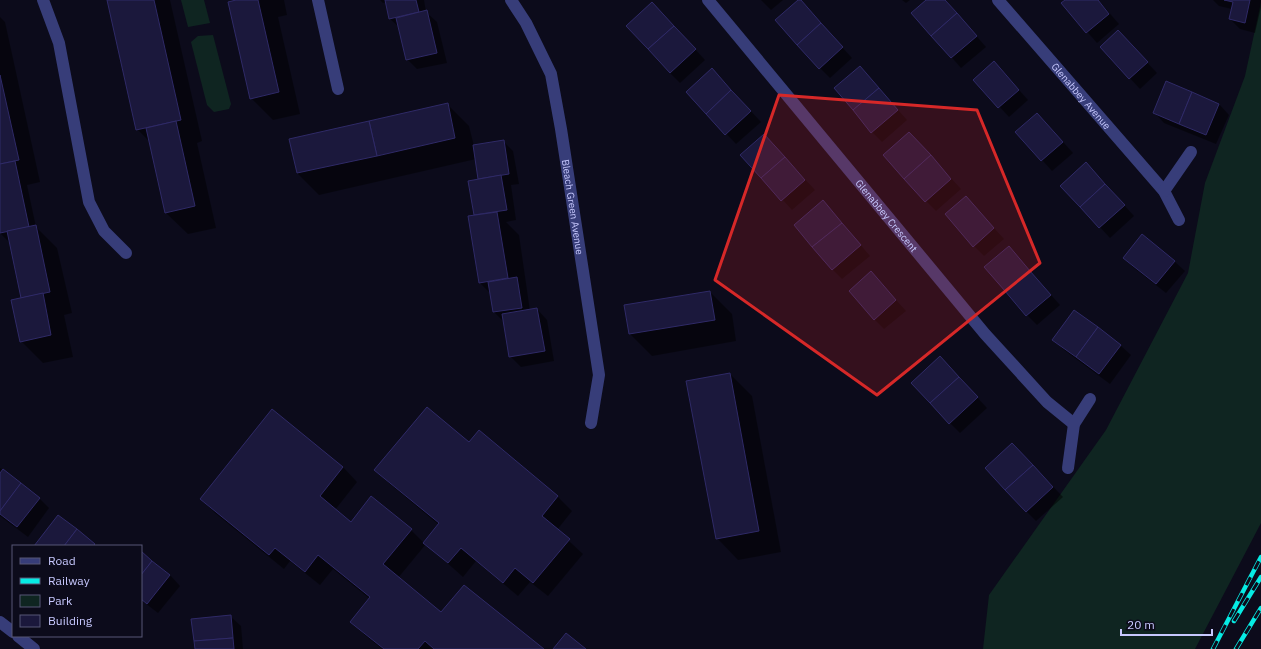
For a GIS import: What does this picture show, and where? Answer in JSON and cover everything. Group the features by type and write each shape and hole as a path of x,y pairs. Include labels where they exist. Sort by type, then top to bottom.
{"street":[{"path":"43,0 58,43 90,202 104,231 126,253"},
{"path":"318,0 338,89"},
{"name":"Bleach Green Avenue","path":"511,0 526,23 551,74 562,129 598,375 591,424"},
{"name":"Glenabbey Crescent","path":"708,0 984,334 1047,402 1074,424"},
{"name":"Glenabbey Avenue","path":"998,0 1164,192 1178,220"},
{"path":"1164,192 1191,152"},
{"path":"1068,468 1074,424 1090,399"},
{"path":"0,622 12,631"},
{"path":"19,637 34,649"}],"highlighted area":[{"path":"779,95 977,110 1040,263 877,395 715,280"}],"green space":[{"path":"181,0 204,0 210,23 188,27"},
{"path":"1261,2 1261,523 1195,649 983,649 989,595 1106,430 1188,273 1205,183 1245,76"},
{"path":"213,35 231,104 229,109 214,112 207,105 191,42 198,36"}],"building":[{"path":"107,0 154,0 181,120 136,130"},
{"path":"236,0 258,0 279,92 250,99 228,2"},
{"path":"385,0 416,0 419,12 389,19"},
{"path":"798,0 801,0 821,23 797,45 775,20"},
{"path":"926,0 945,0 957,13 931,36 911,13"},
{"path":"1065,0 1098,0 1109,14 1086,33 1061,3"},
{"path":"1224,0 1250,0 1245,23 1229,19 1233,2"},
{"path":"652,2 674,26 648,49 626,26"},
{"path":"427,10 437,53 406,60 396,18"},
{"path":"957,13 977,36 951,58 931,36"},
{"path":"821,23 843,47 819,69 797,45"},
{"path":"674,26 696,49 670,73 648,49"},
{"path":"1118,30 1148,62 1129,79 1100,47"},
{"path":"994,61 1019,90 998,108 973,80"},
{"path":"860,66 879,88 853,110 834,88"},
{"path":"712,68 731,90 706,114 686,92"},
{"path":"0,75 19,160 0,164"},
{"path":"1166,81 1192,92 1179,124 1153,113"},
{"path":"879,88 898,110 871,133 853,110"},
{"path":"731,90 751,111 725,135 706,114"},
{"path":"1192,92 1219,104 1206,135 1179,124"},
{"path":"448,103 455,138 377,156 369,121"},
{"path":"1037,113 1063,142 1041,161 1015,132"},
{"path":"176,121 195,206 165,213 146,128"},
{"path":"369,121 377,156 297,173 289,139"},
{"path":"909,132 931,155 904,179 883,155"},
{"path":"764,134 785,157 761,178 740,155"},
{"path":"504,140 509,174 478,179 473,145"},
{"path":"931,155 951,179 925,202 904,179"},
{"path":"785,157 805,180 781,201 761,178"},
{"path":"15,161 29,227 0,233 0,164"},
{"path":"1086,162 1105,184 1080,207 1060,186"},
{"path":"501,175 507,210 474,215 468,181"},
{"path":"1105,184 1125,205 1099,228 1080,207"},
{"path":"966,196 994,228 973,247 945,214"},
{"path":"823,200 842,223 812,247 794,225"},
{"path":"497,212 508,278 479,283 468,216"},
{"path":"842,223 861,245 832,270 812,247"},
{"path":"36,225 50,292 21,298 7,231"},
{"path":"1142,234 1175,261 1156,284 1123,258"},
{"path":"1009,246 1030,271 1005,291 984,267"},
{"path":"871,271 896,300 874,320 849,291"},
{"path":"1030,271 1051,295 1026,316 1005,291"},
{"path":"517,277 522,308 493,312 488,282"},
{"path":"710,291 715,320 629,334 624,305"},
{"path":"43,293 51,335 20,342 11,300"},
{"path":"537,308 545,351 509,357 502,314"},
{"path":"1074,310 1098,327 1076,357 1052,340"},
{"path":"1098,327 1121,345 1099,374 1076,357"},
{"path":"940,356 959,377 930,403 911,383"},
{"path":"730,373 759,531 716,539 686,381"},
{"path":"959,377 978,397 949,424 930,403"},
{"path":"427,407 469,442 479,430 558,496 542,516 570,539 533,583 515,568 503,583 461,548 448,563 423,543 439,523 374,470"},
{"path":"272,409 343,467 320,496 351,522 371,496 412,529 383,564 441,612 464,585 544,649 434,649 425,641 418,649 384,649 350,622 370,597 318,555 305,572 275,548 269,555 200,499"},
{"path":"1012,443 1033,465 1005,490 985,468"},
{"path":"1033,465 1053,487 1026,512 1005,490"},
{"path":"3,469 21,483 0,511 0,473"},
{"path":"21,483 40,498 17,527 0,514 0,511"},
{"path":"58,515 77,529 65,545 35,545"},
{"path":"77,529 95,544 94,545 65,545"},
{"path":"142,552 152,561 142,574"},
{"path":"152,561 170,575 147,604 142,600 142,574"},
{"path":"231,615 233,638 194,641 191,619"},
{"path":"566,633 586,649 553,649"},
{"path":"233,638 234,649 195,649 194,641"}],"railway":[{"path":"1213,649 1261,557"},
{"path":"1234,621 1261,577"},
{"path":"1236,649 1261,608"}]}
